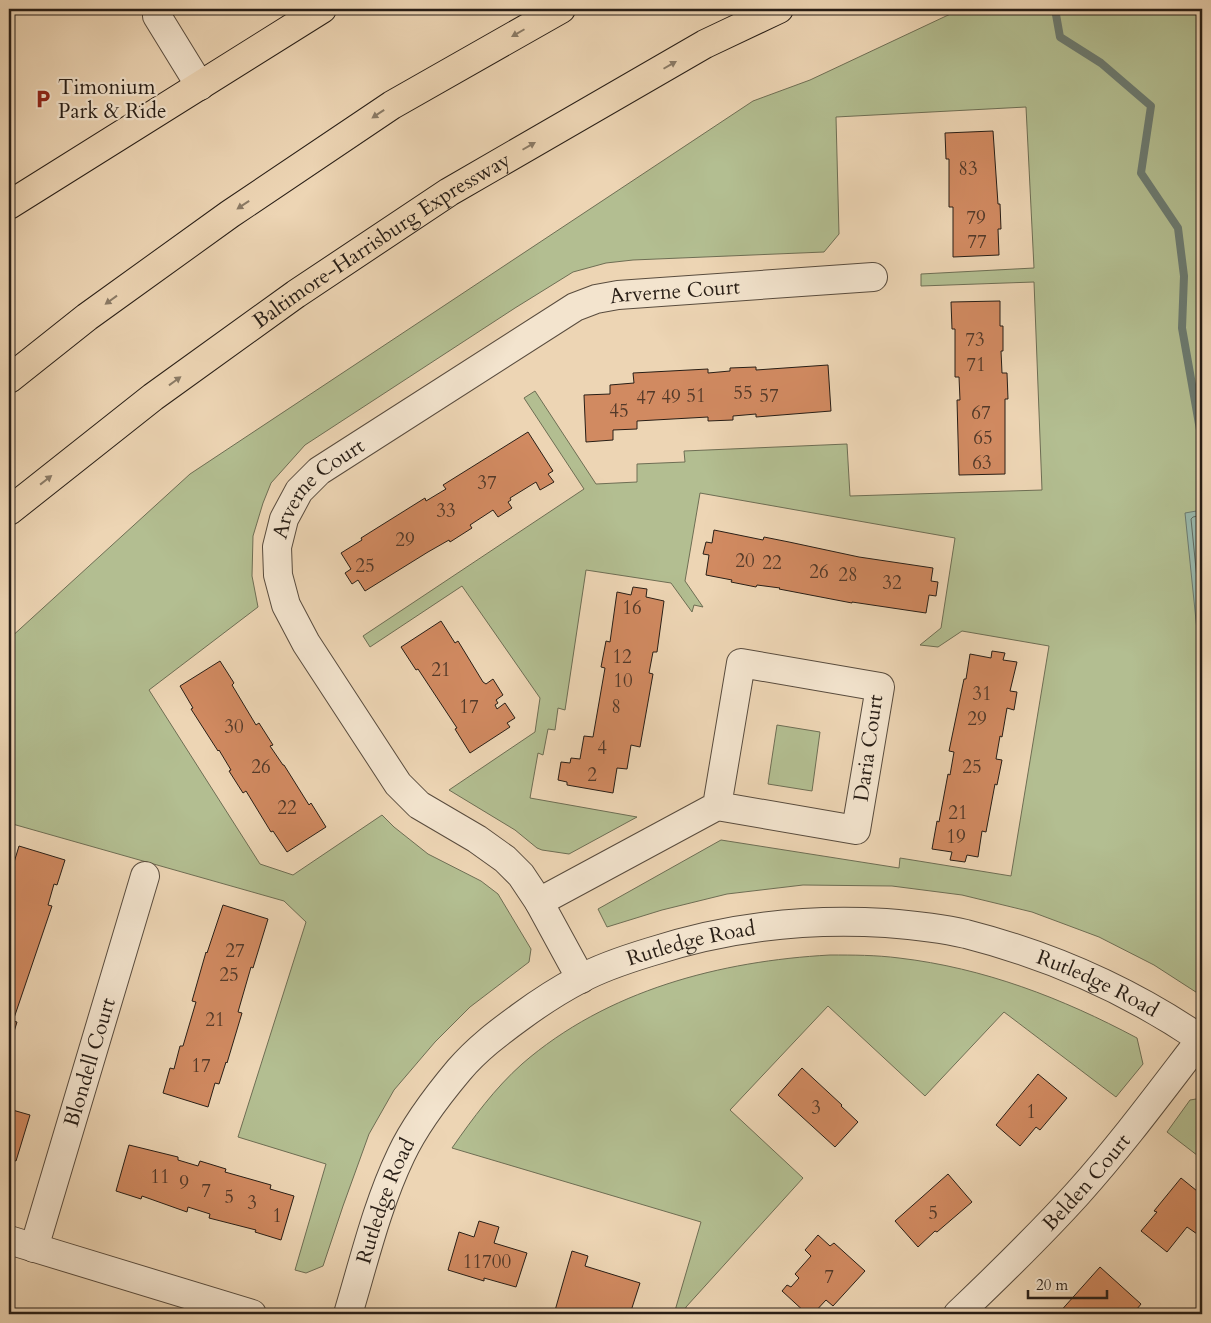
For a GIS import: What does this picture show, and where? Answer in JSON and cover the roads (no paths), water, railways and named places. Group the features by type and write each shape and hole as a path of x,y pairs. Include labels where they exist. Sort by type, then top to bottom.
{"main road":[{"path":"9,205 322,9"},
{"path":"9,379 87,318 230,214 392,104 561,9"},
{"name":"Baltimore-Harrisburg Expressway","path":"9,511 169,385 296,294 449,192 706,44 779,9"}],"street":[{"path":"157,16 200,86"},
{"name":"Arverne Court","path":"581,979 539,902 521,875 505,859 478,839 419,805 398,784 306,643 286,605 278,575 277,547 284,519 299,492 319,471 575,307 596,299 618,295 874,277"},
{"name":"Daria Court","path":"741,663 880,687 856,830 717,806 741,663"},
{"path":"539,902 717,806"},
{"name":"Blondell Court","path":"145,876 21,1244 252,1314"},
{"name":"Rutledge Road","path":"348,1314 378,1212 401,1154 430,1108 461,1068 495,1035 531,1009 581,979 624,960 713,934 760,926 821,922 910,925 964,934 1024,950 1079,971 1137,999 1202,1040"},
{"name":"Belden Court","path":"958,1314 1010,1264 1078,1193 1202,1040"}],"water":[{"path":"1202,510 1202,679 1185,513"}],"waterway":[{"path":"1055,9 1060,37 1101,63 1151,106 1141,173 1178,228 1184,276 1182,328 1202,441"}],"place":[{"name":"Timonium Park & Ride","path":"43,99"}]}
